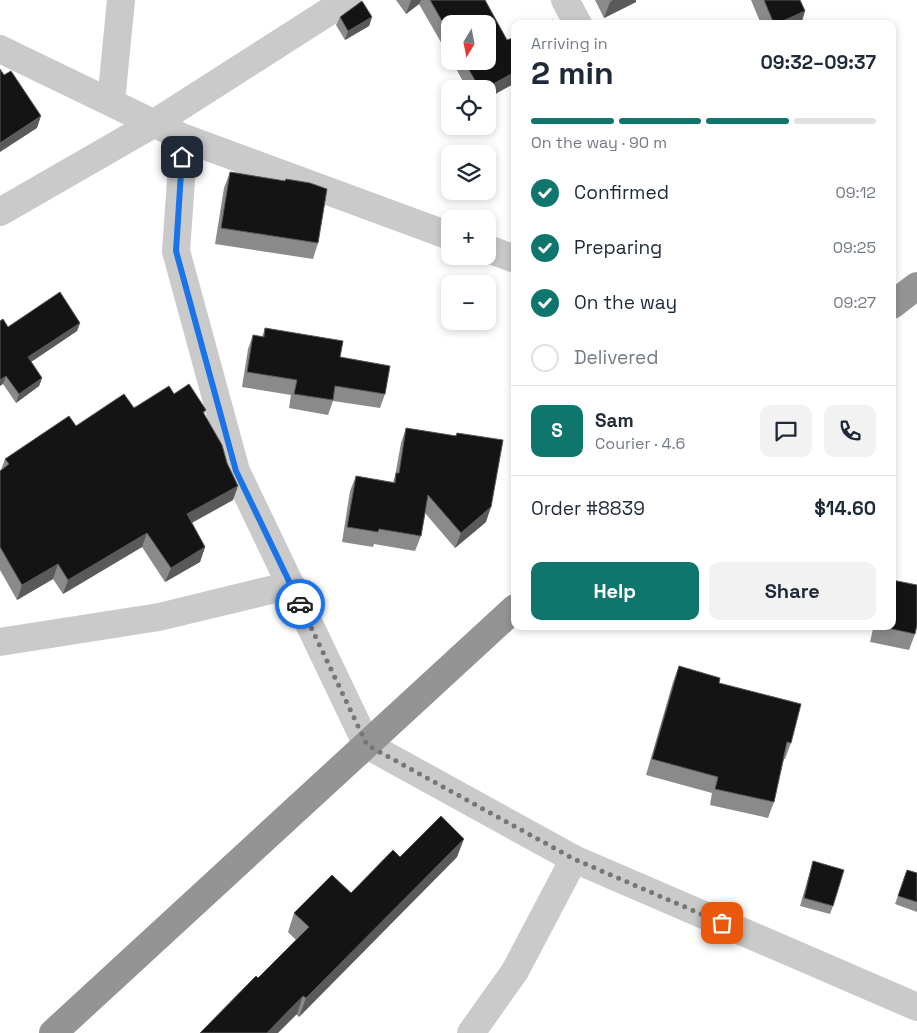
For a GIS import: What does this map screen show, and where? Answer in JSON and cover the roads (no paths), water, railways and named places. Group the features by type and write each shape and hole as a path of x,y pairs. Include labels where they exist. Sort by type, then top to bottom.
{"highway":[{"path":"896,302 917,286"},
{"path":"53,1033 511,612"}],"street":[{"path":"111,102 122,0"},
{"path":"0,212 153,124 347,0"},
{"path":"566,0 576,20"},
{"path":"0,49 184,138 441,233"},
{"path":"184,138 176,251 236,471 367,745 574,859 917,1008"},
{"path":"496,252 511,258"},
{"path":"2,638 159,617 292,585"},
{"path":"471,1033 515,971 574,859"}]}
